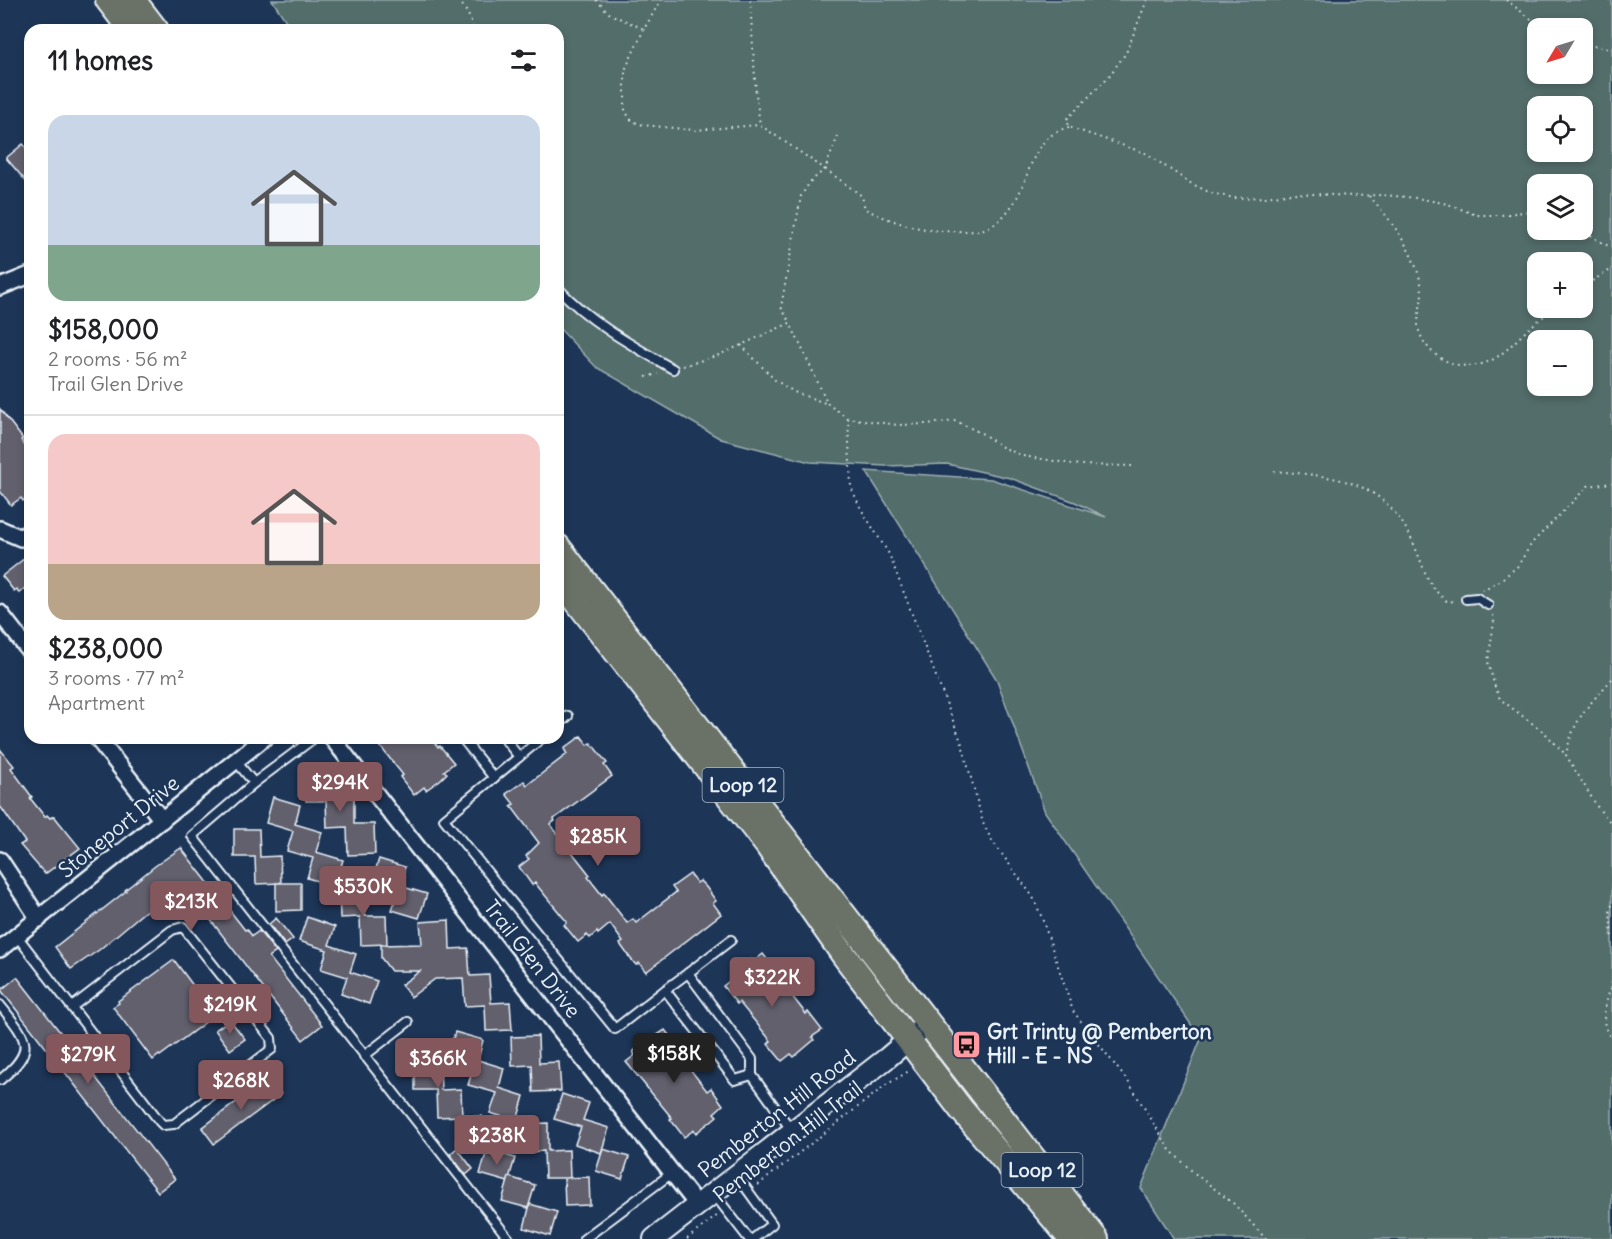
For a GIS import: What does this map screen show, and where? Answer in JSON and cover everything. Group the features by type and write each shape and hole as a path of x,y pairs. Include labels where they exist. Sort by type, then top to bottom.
{"main road":[{"path":"108,0 126,24"},
{"path":"133,0 151,24"},
{"name":"Loop 12","path":"564,555 1096,1239"},
{"name":"Loop 12","path":"564,585 767,845 843,954 968,1119 1071,1239"}],"street":[{"path":"0,287 24,277"},
{"path":"0,529 21,538 24,536"},
{"path":"0,614 24,644"},
{"path":"103,744 162,820"},
{"path":"238,744 241,756"},
{"name":"Stoneport Drive","path":"0,949 256,744"},
{"name":"Trail Glen Drive","path":"337,744 698,1206"},
{"path":"0,860 39,919"},
{"name":"Pemberton Hill Road","path":"654,1239 698,1206 720,1202 743,1184 792,1132 928,1023"}],"lane":[{"path":"564,293 595,320 673,369"},
{"path":"1466,599 1477,598 1488,605"},
{"path":"564,720 568,716"},
{"path":"306,744 254,783 192,836 509,1239"},
{"path":"467,744 494,778"},
{"path":"509,744 519,757"},
{"path":"535,744 444,819 615,1029 731,940"},
{"path":"241,756 254,783"},
{"path":"17,936 163,1125 174,1124 272,1049 273,1044 271,1038 183,927 172,930 72,1007"},
{"path":"688,974 753,1059 752,1075 792,1132"},
{"path":"665,990 735,1080 752,1075"},
{"path":"0,1005 19,1029 25,1043 24,1057 16,1068 0,1080"},
{"path":"364,1056 408,1022"},
{"path":"585,1239 672,1173"},
{"path":"720,1202 751,1239 772,1224 743,1184"}],"path":[{"path":"459,0 472,24"},
{"path":"596,0 610,14 644,28"},
{"path":"661,0 644,28 625,70 625,111 632,121 694,130 760,125 862,196 865,210 893,222 920,229 950,232 980,230 1000,220 1015,201 1038,148 1048,138 1069,127 1145,153 1192,184 1211,193 1234,198 1293,194 1417,198 1448,204 1476,215 1527,211"},
{"path":"750,0 760,125"},
{"path":"1069,127 1067,119 1109,76 1126,53 1147,0"},
{"path":"1506,0 1530,18"},
{"path":"1593,45 1612,48"},
{"path":"828,404 781,307 801,196 810,182 825,169 838,136"},
{"path":"1369,196 1399,233 1420,277 1423,295 1417,327 1430,351 1442,359 1462,366 1477,366 1507,350 1543,318"},
{"path":"1593,237 1612,248"},
{"path":"1593,280 1612,269"},
{"path":"646,377 719,355 790,323"},
{"path":"741,345 775,380 794,392 828,404 848,418 898,424 956,421 1023,456 1079,465 1136,465"},
{"path":"848,418 851,487 861,508 890,554 962,744 983,823 991,839 1033,897 1073,1011 1129,1083 1170,1150 1193,1172 1234,1204 1266,1239"},
{"path":"1274,471 1337,478 1359,485 1377,495 1394,511 1408,530 1428,582 1448,602 1466,599"},
{"path":"1612,483 1588,486 1533,543 1517,567 1482,591 1492,611 1494,622 1488,662 1500,699 1545,733 1566,755 1598,808 1612,824"},
{"path":"1566,755 1569,739 1580,716 1612,679"},
{"path":"1612,905 1610,912 1612,939"},
{"path":"1612,982 1604,1010 1603,1023 1612,1039"},
{"name":"Pemberton Hill Trail","path":"743,1184 909,1071"},
{"name":"Pemberton Hill Trail","path":"687,1239 720,1202"}],"green space":[{"path":"272,0 1612,0 1612,1239 1174,1239 1141,1188 1201,1039 1045,812 997,680 866,471 991,479 1106,517 1075,502 1010,478 947,464 886,466 810,462 721,439 596,367 564,333 564,24 288,24"}],"building":[{"path":"24,145 24,179 6,158"},
{"path":"0,409 23,439 21,440 24,444 24,500 21,498 11,505 0,491"},
{"path":"24,559 24,589 19,593 17,589 14,591 2,576"},
{"path":"581,736 588,745 591,743 607,763 604,765 612,776 550,824 590,875 588,877 602,895 604,893 627,923 633,919 636,923 676,892 672,887 690,874 697,883 700,881 706,887 716,901 713,903 721,914 646,972 639,963 636,965 630,958 620,944 623,942 610,924 598,934 597,932 590,938 587,935 578,942 564,925 567,922 535,883 532,885 519,867 529,859 526,856 539,843 511,806 514,804 506,794 524,781 527,785 567,754 564,749"},
{"path":"436,744 454,763 444,771 447,773 440,780 426,790 424,787 414,795 400,777 403,775 379,745"},
{"path":"0,749 14,766 11,768 45,817 54,816 80,848 45,874 20,845 25,842 0,806"},
{"path":"332,771 333,798 354,798 354,824 374,824 375,854 348,855 347,827 327,828 326,801 306,801 305,772"},
{"path":"273,797 300,805 295,824 322,832 316,852 343,860 335,886 307,878 313,858 287,851 293,831 266,823"},
{"path":"234,829 259,829 260,857 280,856 281,883 256,884 255,857 234,857"},
{"path":"181,848 245,930 247,929 252,936 259,931 276,952 269,957 322,1025 303,1040 183,884 71,969 55,947 155,866"},
{"path":"379,859 405,867 397,893 371,884"},
{"path":"276,883 301,883 301,910 276,911"},
{"path":"400,886 427,894 419,918 392,910"},
{"path":"365,889 365,916 386,916 387,944 361,945 360,917 340,918 339,890"},
{"path":"307,917 335,927 329,945 356,954 350,972 377,981 369,1004 341,994 347,977 321,969 327,950 299,941"},
{"path":"276,918 293,939 285,945 269,924"},
{"path":"449,920 450,949 468,948 470,976 489,975 491,1003 510,1002 512,1030 486,1031 485,1005 465,1006 463,978 435,979 411,997 401,985 420,971 391,971 381,958 381,945 422,944 420,922"},
{"path":"763,954 777,972 775,974 806,1014 808,1012 822,1030 812,1037 814,1040 794,1057 791,1054 782,1061 768,1044 771,1041 723,986 733,978 730,975 751,959 753,962"},
{"path":"174,960 215,1015 153,1060 113,1007"},
{"path":"17,977 175,1179 158,1192 1,990"},
{"path":"230,1020 245,1039 230,1050 215,1030"},
{"path":"665,1030 679,1048 676,1051 707,1091 711,1088 723,1105 714,1113 717,1116 710,1122 696,1133 694,1130 684,1137 670,1119 672,1118 626,1062 635,1055 633,1052 640,1046"},
{"path":"455,1032 483,1040 478,1060 504,1068 499,1088 524,1096 517,1121 490,1113 497,1093 468,1085 474,1066 447,1058"},
{"path":"538,1036 539,1063 559,1062 561,1091 533,1092 532,1065 512,1066 511,1037"},
{"path":"440,1062 441,1090 461,1089 462,1116 437,1117 436,1090 415,1090 415,1063"},
{"path":"268,1078 281,1094 214,1144 202,1128"},
{"path":"562,1094 589,1103 583,1120 609,1128 601,1153 575,1144 581,1127 554,1119"},
{"path":"482,1116 482,1144 457,1144 457,1117"},
{"path":"548,1123 548,1151 569,1150 570,1178 589,1177 590,1205 565,1206 564,1178 545,1178 544,1151 523,1152 522,1124"},
{"path":"457,1148 473,1169 466,1175 450,1154"},
{"path":"603,1149 629,1157 622,1179 596,1171"},
{"path":"487,1150 515,1158 508,1182 480,1174"},
{"path":"509,1177 535,1185 528,1208 502,1201"},
{"path":"530,1204 557,1212 550,1236 524,1228"}],"place":[{"name":"Grt Trinty @ Pemberton Hill - E - NS","path":"966,1044"}]}
